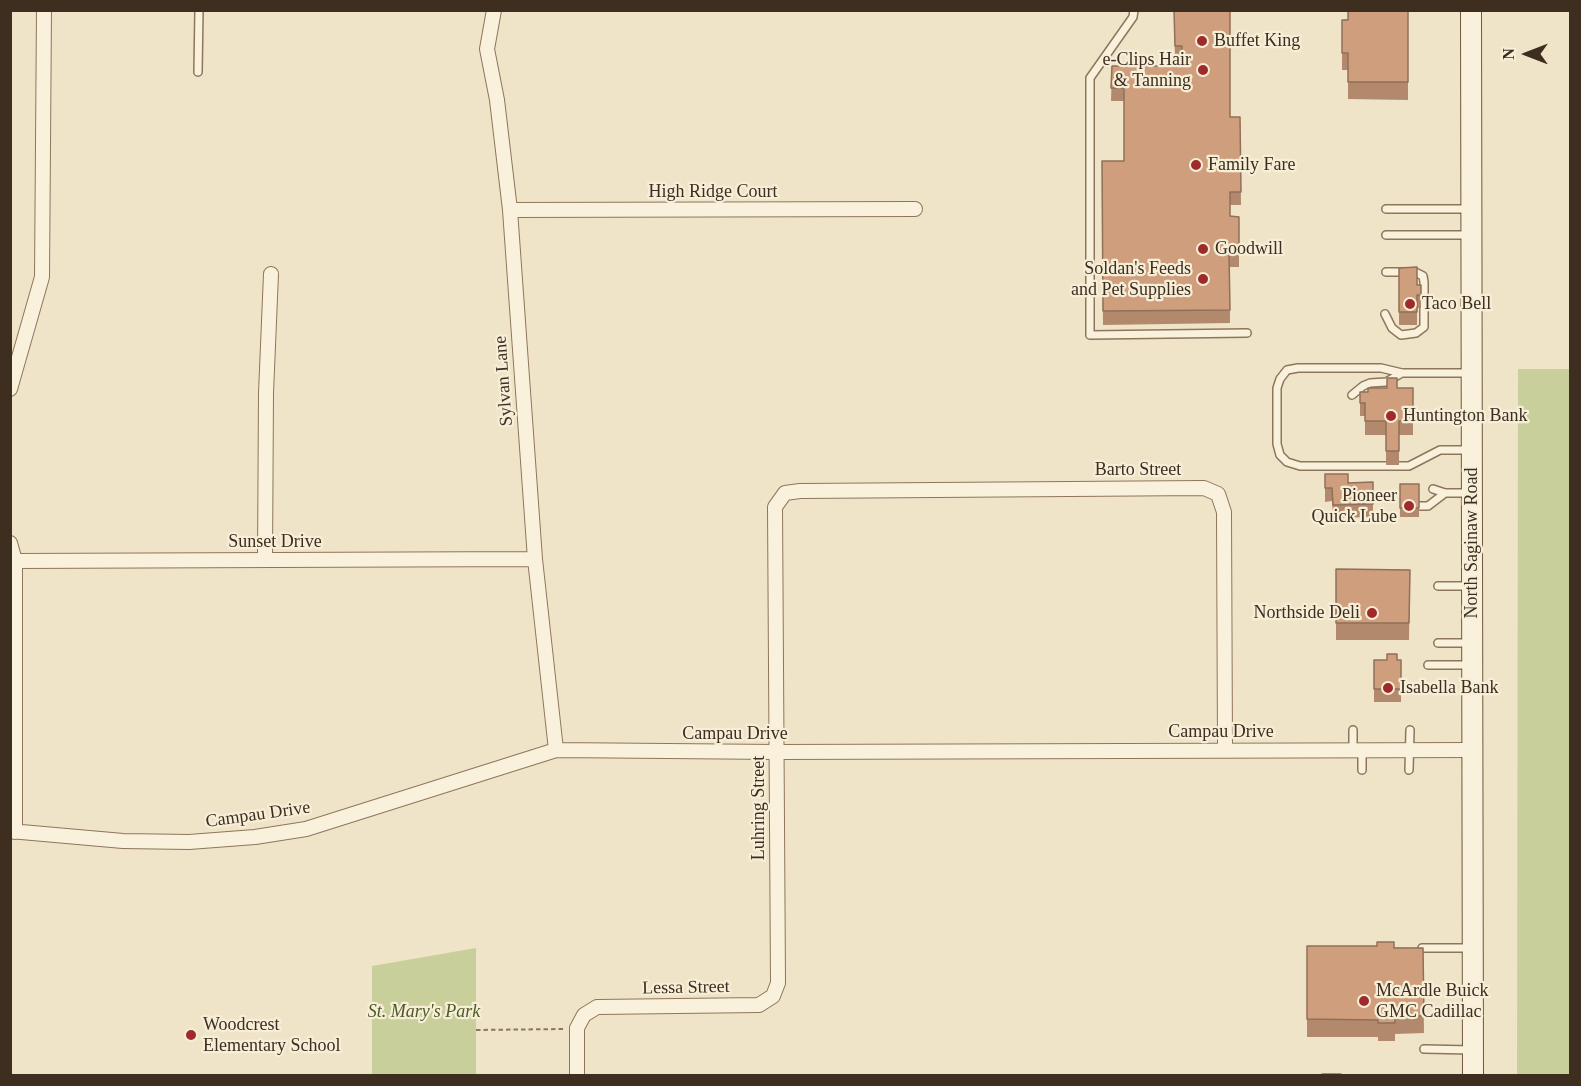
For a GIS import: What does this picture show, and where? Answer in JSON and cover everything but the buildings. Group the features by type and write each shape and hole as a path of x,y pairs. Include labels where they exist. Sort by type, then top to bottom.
{"main road":[{"name":"North Saginaw Road","path":"1471,10 1473,1076"}],"street":[{"path":"10,389 42,277 44,10"},
{"name":"Sylvan Lane","path":"494,10 487,49 497,100 510,210 535,560 556,750"},
{"name":"High Ridge Court","path":"510,210 915,210"},
{"path":"265,560 266,393 271,274"},
{"name":"Barto Street","path":"800,491 1204,488 1218,494 1224,512 1225,750"},
{"name":"Luhring Street","path":"773,996 778,984 775,507 785,494 800,491"},
{"path":"10,543 15,561 13,831"},
{"name":"Sunset Drive","path":"15,561 535,560"},
{"name":"Campau Drive","path":"13,831 123,841 189,842 266,835 306,829 556,750 777,752 1472,750"},
{"name":"Lessa Street","path":"578,1028 584,1015 597,1007 759,1005 773,996"},
{"path":"577,1076 578,1028"}],"lane":[{"path":"198,72 200,10"},
{"path":"1134,10 1133,17 1090,78 1090,335 1247,333"},
{"path":"1386,210 1471,209"},
{"path":"1386,235 1471,235"},
{"path":"1385,314 1392,328 1401,335 1416,333 1424,327 1423,276 1415,272 1386,272"},
{"path":"1472,374 1402,374 1381,368 1298,368 1287,370 1277,388 1277,444 1280,455 1287,462 1300,466 1409,466 1440,450 1472,450"},
{"path":"1352,394 1370,383 1386,382 1402,374"},
{"path":"1433,489 1445,494 1472,493"},
{"path":"1419,506 1428,506 1445,494"},
{"path":"1438,586 1472,586"},
{"path":"1438,643 1472,643"},
{"path":"1428,665 1472,665"},
{"path":"1353,730 1362,770"},
{"path":"1409,770 1410,730"},
{"path":"1422,948 1473,948"},
{"path":"1424,1050 1473,1050"}],"path":[{"path":"476,1030 578,1028"}],"green space":[{"path":"1518,369 1570,369 1570,1075 1517,1075"},
{"name":"St. Mary's Park","path":"476,948 476,1075 372,1075 372,966"}],"place":[{"name":"Buffet King","path":"1202,41"},
{"name":"e-Clips Hair & Tanning","path":"1203,70"},
{"name":"Family Fare","path":"1196,165"},
{"name":"Goodwill","path":"1203,249"},
{"name":"Soldan's Feeds and Pet Supplies","path":"1203,279"},
{"name":"Taco Bell","path":"1410,304"},
{"name":"Huntington Bank","path":"1391,416"},
{"name":"Pioneer Quick Lube","path":"1409,506"},
{"name":"Northside Deli","path":"1372,613"},
{"name":"Isabella Bank","path":"1388,688"},
{"name":"McArdle Buick GMC Cadillac","path":"1364,1001"},
{"name":"Woodcrest Elementary School","path":"191,1035"}]}
